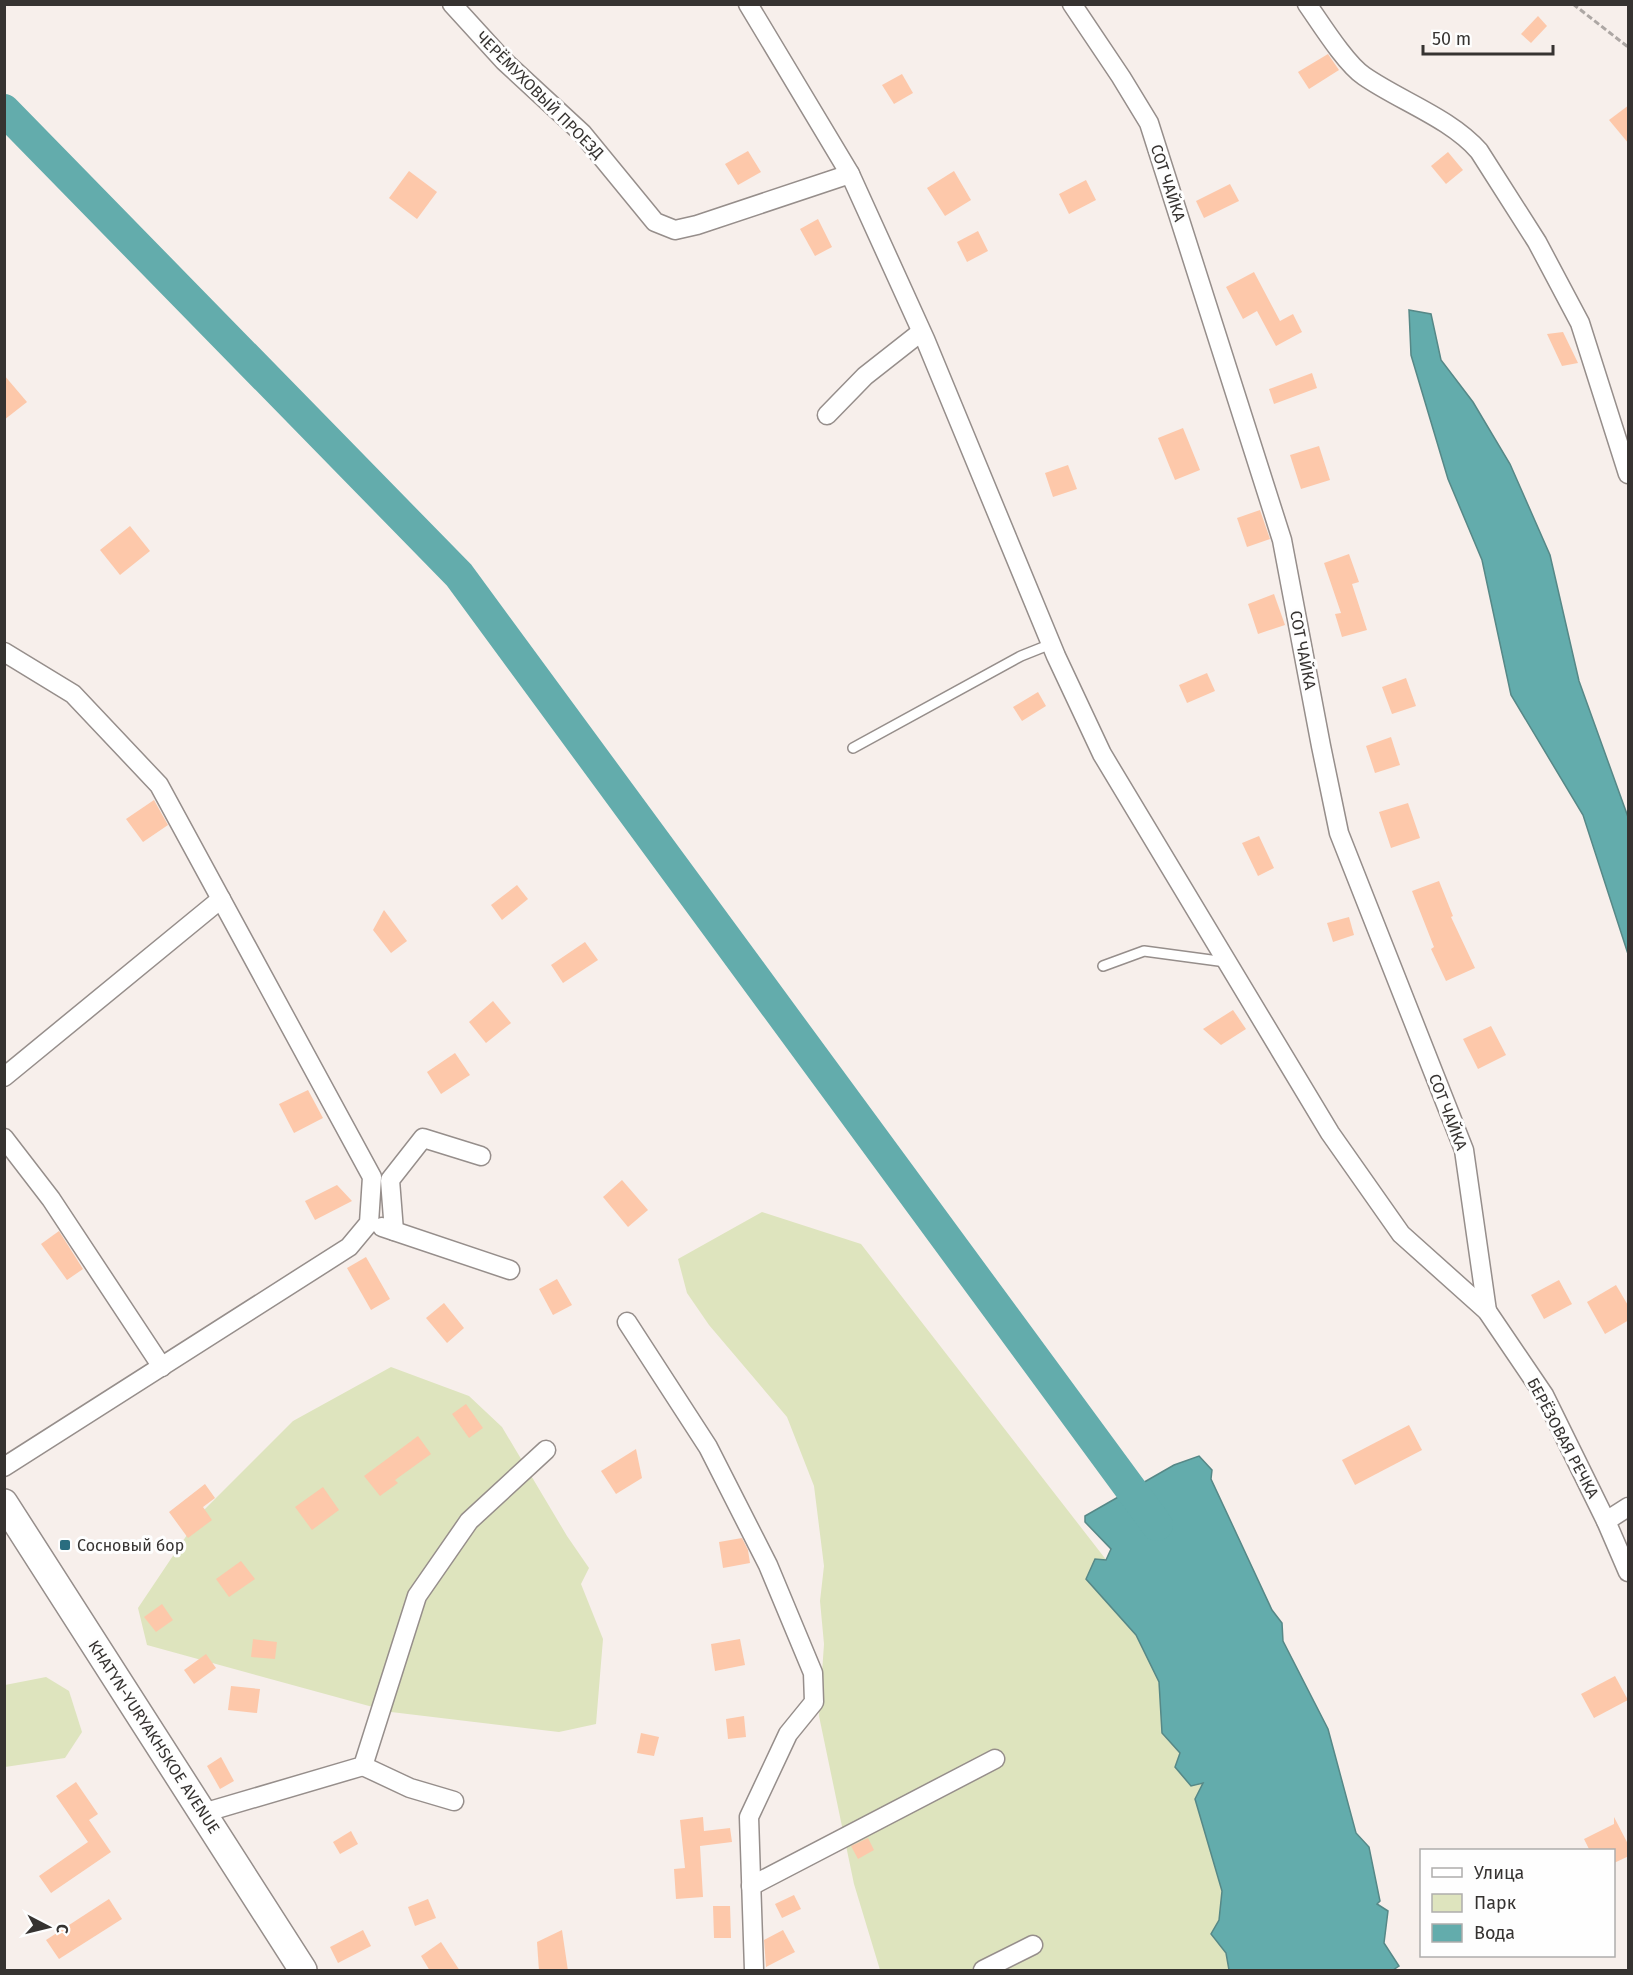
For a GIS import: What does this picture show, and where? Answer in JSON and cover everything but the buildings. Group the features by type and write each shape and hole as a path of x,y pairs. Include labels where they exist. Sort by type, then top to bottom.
{"main road":[{"name":"KHATYN-YURYAKHSKOE AVENUE","path":"4,1503 303,1971"}],"street":[{"name":"ЧЕРЁМУХОВЫЙ ПРОЕЗД","path":"452,4 504,61 582,133 655,222 675,230 697,225 850,174"},
{"path":"748,4 850,174 921,332 1051,644 1102,754 1330,1133 1401,1234 1487,1311"},
{"name":"СОТ ЧАЙКА","path":"1072,4 1149,123 1275,517 1282,540 1340,833 1464,1150 1487,1311"},
{"path":"1307,4 1336,45 1362,75 1453,129 1468,139 1479,152 1537,242 1580,323 1629,474"},
{"path":"827,415 865,376 921,332"},
{"path":"4,652 73,694 159,785 372,1177 369,1223 349,1247 4,1467"},
{"path":"4,1077 221,899"},
{"path":"4,1138 51,1199 162,1367"},
{"path":"394,1231 390,1180 423,1138 481,1156"},
{"path":"369,1223 510,1270"},
{"name":"БЕРЁЗОВАЯ РЕЧКА","path":"1487,1311 1544,1395 1629,1572"},
{"path":"627,1322 708,1447 768,1565 813,1673 814,1701 788,1734 749,1817 754,1971"},
{"path":"363,1766 417,1596 469,1521 546,1450"},
{"path":"1606,1521 1629,1508"},
{"path":"751,1886 995,1759"},
{"path":"203,1813 363,1766 410,1788 454,1801"},
{"path":"983,1971 1033,1945"}],"lane":[{"path":"853,748 1021,656 1051,644"},
{"path":"1103,966 1144,951 1228,963"}],"path":[{"path":"1573,4 1629,47"}],"green space":[{"path":"762,1212 861,1244 1194,1673 1246,1970 880,1970 854,1884 819,1716 824,1644 820,1601 824,1566 814,1486 787,1417 709,1325 687,1293 678,1259"},
{"path":"391,1367 469,1396 502,1427 567,1536 589,1568 581,1584 603,1639 596,1724 559,1732 391,1712 147,1645 138,1608 203,1511 293,1421"},
{"path":"46,1677 69,1691 82,1732 65,1758 5,1767 5,1685"}],"water":[{"path":"1409,310 1431,314 1441,360 1473,402 1510,464 1550,555 1579,681 1628,817 1628,954 1583,815 1511,695 1482,560 1448,479 1411,355"},
{"path":"1199,1456 1212,1470 1211,1479 1272,1610 1282,1623 1283,1641 1328,1729 1356,1833 1369,1847 1380,1901 1377,1904 1388,1911 1384,1943 1399,1966 1393,1970 1229,1970 1226,1953 1211,1934 1219,1920 1222,1891 1195,1799 1203,1783 1191,1786 1175,1767 1180,1753 1162,1733 1159,1682 1136,1635 1086,1579 1095,1559 1106,1560 1111,1549 1085,1522 1085,1516 1174,1465"}],"waterway":[{"path":"4,110 459,575 1157,1525"}],"place":[{"name":"Сосновый бор","path":"65,1545"}]}
